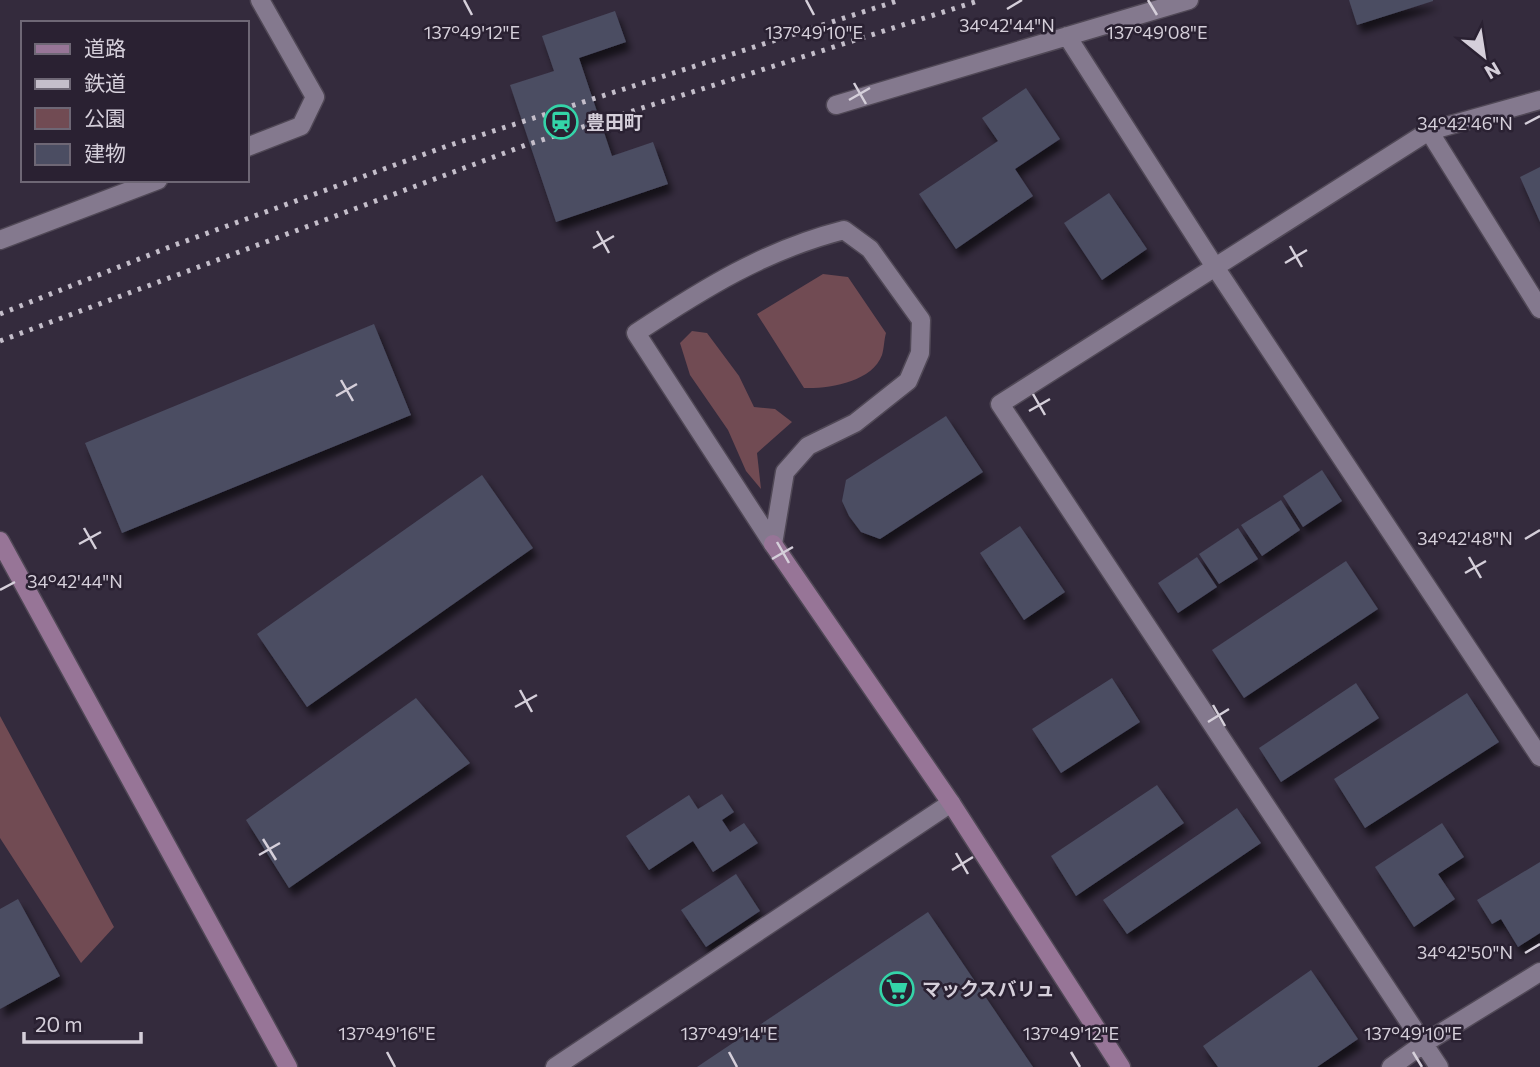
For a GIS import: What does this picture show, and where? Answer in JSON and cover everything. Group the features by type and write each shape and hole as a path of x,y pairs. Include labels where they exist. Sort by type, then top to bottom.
{"street":[{"path":"248,147 301,126 315,97 260,0"},
{"path":"836,105 1189,0"},
{"path":"1066,36 1215,267 1540,757"},
{"path":"1439,1067 1000,404 1429,131 1540,100"},
{"path":"1429,131 1540,309"},
{"path":"0,240 153,182"},
{"path":"773,544 785,472 808,446 855,424 908,381 920,353 921,320 870,249 844,230 815,237 749,264 696,293 636,334 773,544 950,803 1121,1067"},
{"path":"0,541 288,1067"},
{"path":"555,1067 950,803"},
{"path":"1391,1067 1423,1044 1540,972"}],"green space":[{"path":"823,274 848,277 886,333 882,355 869,372 860,378 837,385 804,388 757,314"},
{"path":"692,331 707,333 739,376 754,407 775,409 792,422 757,453 761,489 746,471 728,430 690,375 680,343"},
{"path":"0,716 114,927 81,963 0,838"}],"building":[{"path":"1349,0 1433,0 1433,1 1357,25"},
{"path":"615,11 626,42 579,58 612,156 653,142 668,184 556,222 510,85 554,71 542,36"},
{"path":"1026,88 1060,139 1015,169 1033,196 956,249 919,194 998,141 982,118"},
{"path":"1540,167 1540,222 1520,177"},
{"path":"1109,193 1147,249 1102,280 1064,223"},
{"path":"374,324 411,415 122,533 85,443"},
{"path":"946,416 983,472 880,539 861,532 842,501 846,480"},
{"path":"1322,470 1342,501 1303,527 1283,496"},
{"path":"482,475 533,548 307,707 257,634"},
{"path":"1281,500 1300,530 1262,556 1241,525"},
{"path":"1020,526 1065,592 1024,620 980,553"},
{"path":"1238,528 1258,559 1219,584 1199,554"},
{"path":"1197,557 1217,587 1178,613 1158,583"},
{"path":"1346,561 1378,609 1244,698 1212,650"},
{"path":"1112,678 1140,722 1061,773 1032,729"},
{"path":"1356,683 1379,718 1281,782 1259,748"},
{"path":"1467,693 1499,742 1365,828 1334,779"},
{"path":"416,698 470,763 289,888 246,820"},
{"path":"1157,785 1184,823 1076,896 1051,856"},
{"path":"722,794 734,812 722,820 730,832 744,823 758,843 713,872 693,841 649,870 626,836 689,795 698,809"},
{"path":"1237,808 1261,843 1127,934 1103,900"},
{"path":"1442,823 1464,857 1438,874 1455,899 1414,927 1375,867"},
{"path":"1540,862 1540,933 1518,947 1501,919 1492,924 1477,900"},
{"path":"736,874 760,911 706,947 681,910"},
{"path":"18,899 60,976 0,1009 0,909"},
{"name":"マックスバリュ","path":"928,912 1033,1067 697,1067"},
{"path":"1311,970 1358,1039 1317,1067 1218,1067 1203,1046"}],"railway":[{"path":"0,314 172,246 447,146 900,0"},
{"path":"0,341 526,145 981,0"}],"place":[{"name":"豊田町","path":"561,122"},
{"name":"マックスバリュ","path":"897,989"}]}
